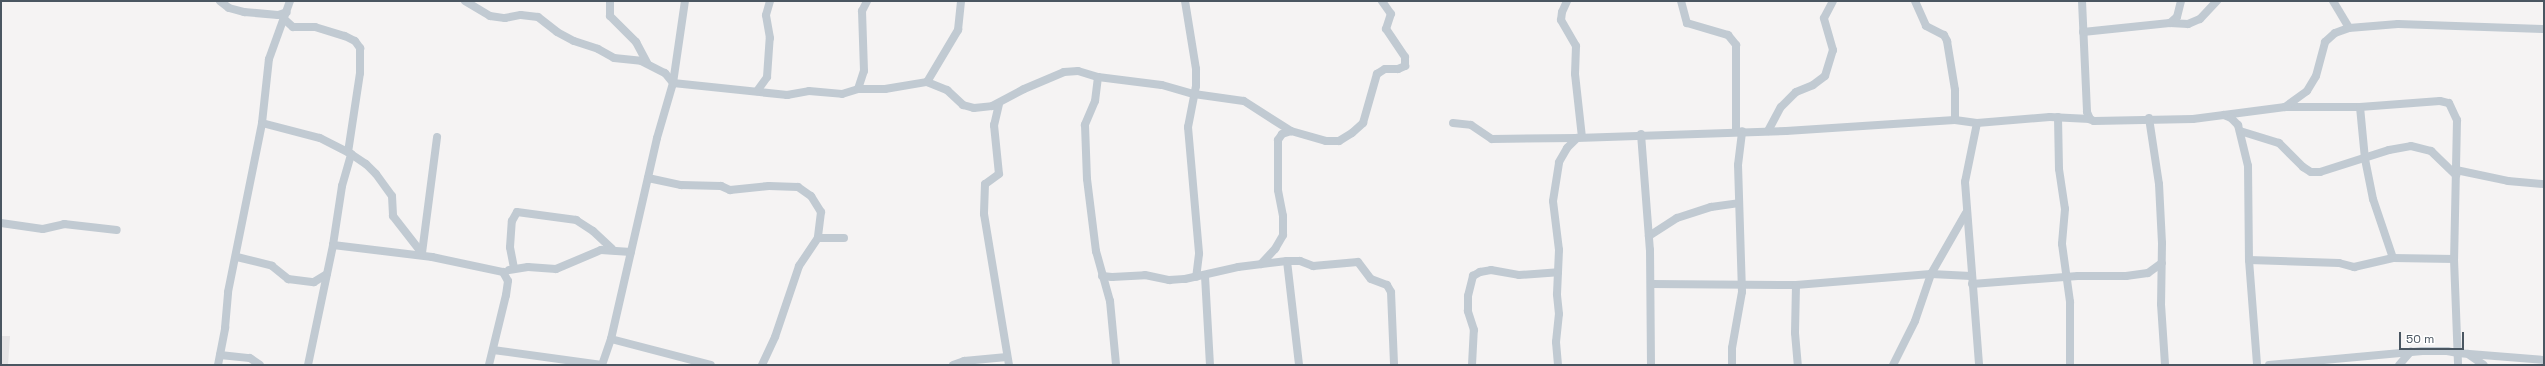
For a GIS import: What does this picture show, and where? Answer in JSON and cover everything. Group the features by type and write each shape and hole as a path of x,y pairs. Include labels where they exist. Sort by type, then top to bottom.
{"street":[{"path":"220,1 229,8 244,12 286,16"},
{"path":"218,365 228,292 237,256 262,123 269,59 286,16 290,1"},
{"path":"464,1 490,16 505,18 521,15 538,17 557,32 574,41 598,49 608,56 647,63 665,73 673,82 787,95 810,91 842,94 858,89 885,89 927,82 947,90 963,105 974,108 999,104 1024,89 1064,72 1078,71 1098,77 1162,85 1194,94 1244,102 1291,131 1326,141 1339,141 1352,133 1363,123 1377,74 1384,69 1398,69 1404,66 1406,57 1386,29 1391,14 1382,1"},
{"path":"610,1 610,16 636,42 647,63"},
{"path":"493,350 602,365 611,339 648,178 673,82 685,1"},
{"path":"757,91 767,77 770,38 766,15 770,1"},
{"path":"858,89 864,71 862,19 867,1"},
{"path":"927,82 958,30 961,1"},
{"path":"1185,1 1194,45 1196,86 1188,127 1198,254 1196,277"},
{"path":"1567,1 1562,12 1561,20 1576,46 1575,74 1580,137"},
{"path":"1681,1 1687,24 1728,34 1736,45 1742,285 1732,365"},
{"path":"1768,131 1781,107 1796,92 1813,85 1825,76 1833,50 1824,18 1833,1"},
{"path":"1915,1 1926,26 1944,35 1947,41 1955,90 1955,120"},
{"path":"2082,1 2087,112 2090,119"},
{"path":"2170,24 2177,17 2181,1"},
{"path":"2083,32 2170,24 2188,24 2200,19 2217,1"},
{"path":"2333,1 2349,28"},
{"path":"286,16 293,27 315,27 345,36 355,41 360,48 360,72 350,153 342,186 333,245 308,365"},
{"path":"2286,107 2307,91 2316,76 2325,42 2335,33 2349,28 2412,24 2544,29"},
{"path":"1098,77 1095,100 1085,125 1091,214 1096,251 1110,301 1116,365"},
{"path":"1453,123 1471,125 1492,139 1768,131 1955,120 1977,123 2058,117 2090,119 2102,122 2149,118 2193,119 2286,107 2360,107 2440,101 2449,103 2457,120 2454,259 2458,365"},
{"path":"953,365 964,361 1008,361 984,214 985,184 999,174 994,125 999,104"},
{"path":"2360,107 2365,159 2373,199 2393,258"},
{"path":"2223,115 2231,118 2240,131 2248,166 2249,260 2257,365"},
{"path":"2058,117 2059,169 2065,209 2062,244 2065,278 2070,302 2070,365"},
{"path":"2149,118 2158,178 2162,263 2161,304 2165,365"},
{"path":"262,123 320,138 350,153 376,174 392,196 393,216 422,254"},
{"path":"1977,123 1965,182 1971,280 1979,365"},
{"path":"1261,264 1275,249 1283,236 1283,216 1278,190 1278,140 1282,134 1291,131"},
{"path":"2240,131 2279,143 2287,148 2303,167 2311,172 2320,172 2411,146 2431,151 2456,172 2508,181 2544,184"},
{"path":"1641,134 1649,236 1651,284 1651,365"},
{"path":"422,254 437,137"},
{"path":"1558,365 1556,342 1559,314 1557,294 1558,228 1553,201 1559,162 1567,148 1580,137"},
{"path":"648,178 681,185 721,186 730,190 769,186 798,187 811,196 821,212 818,238 799,266 775,337 762,365"},
{"path":"1649,236 1677,218 1711,208 1739,203"},
{"path":"514,268 510,247 512,221 517,212 576,220 593,231 612,249"},
{"path":"1893,365 1915,321 1932,274 1966,213"},
{"path":"1,223 43,230 64,224 117,230"},
{"path":"818,238 844,238"},
{"path":"333,245 422,254 494,268 503,272 508,281 489,365"},
{"path":"503,272 514,268 556,269 601,250 612,249 632,252"},
{"path":"237,256 272,266 288,279 314,282 327,274"},
{"path":"2249,260 2338,264 2354,267 2393,258 2454,259"},
{"path":"1102,276 1112,277 1145,275 1169,280 1205,276 1261,264 1287,261 1300,261 1313,266 1358,262 1371,279 1387,286 1391,292 1393,304 1394,365"},
{"path":"1287,261 1299,365"},
{"path":"1651,284 1796,285 1932,274 1971,280 2065,278 2148,273 2162,263"},
{"path":"1472,365 1474,330 1468,304 1470,282 1473,276 1480,272 1490,270 1519,275 1558,272"},
{"path":"1205,276 1210,365"},
{"path":"1796,285 1795,333 1798,365"},
{"path":"611,339 711,365"},
{"path":"2269,365 2447,350 2457,353 2544,360"},
{"path":"2399,365 2411,352"},
{"path":"2467,353 2484,365"},
{"path":"220,355 250,358 260,365"}],"shaded area":[{"path":"1,336 10,336 8,365 1,365"}]}
